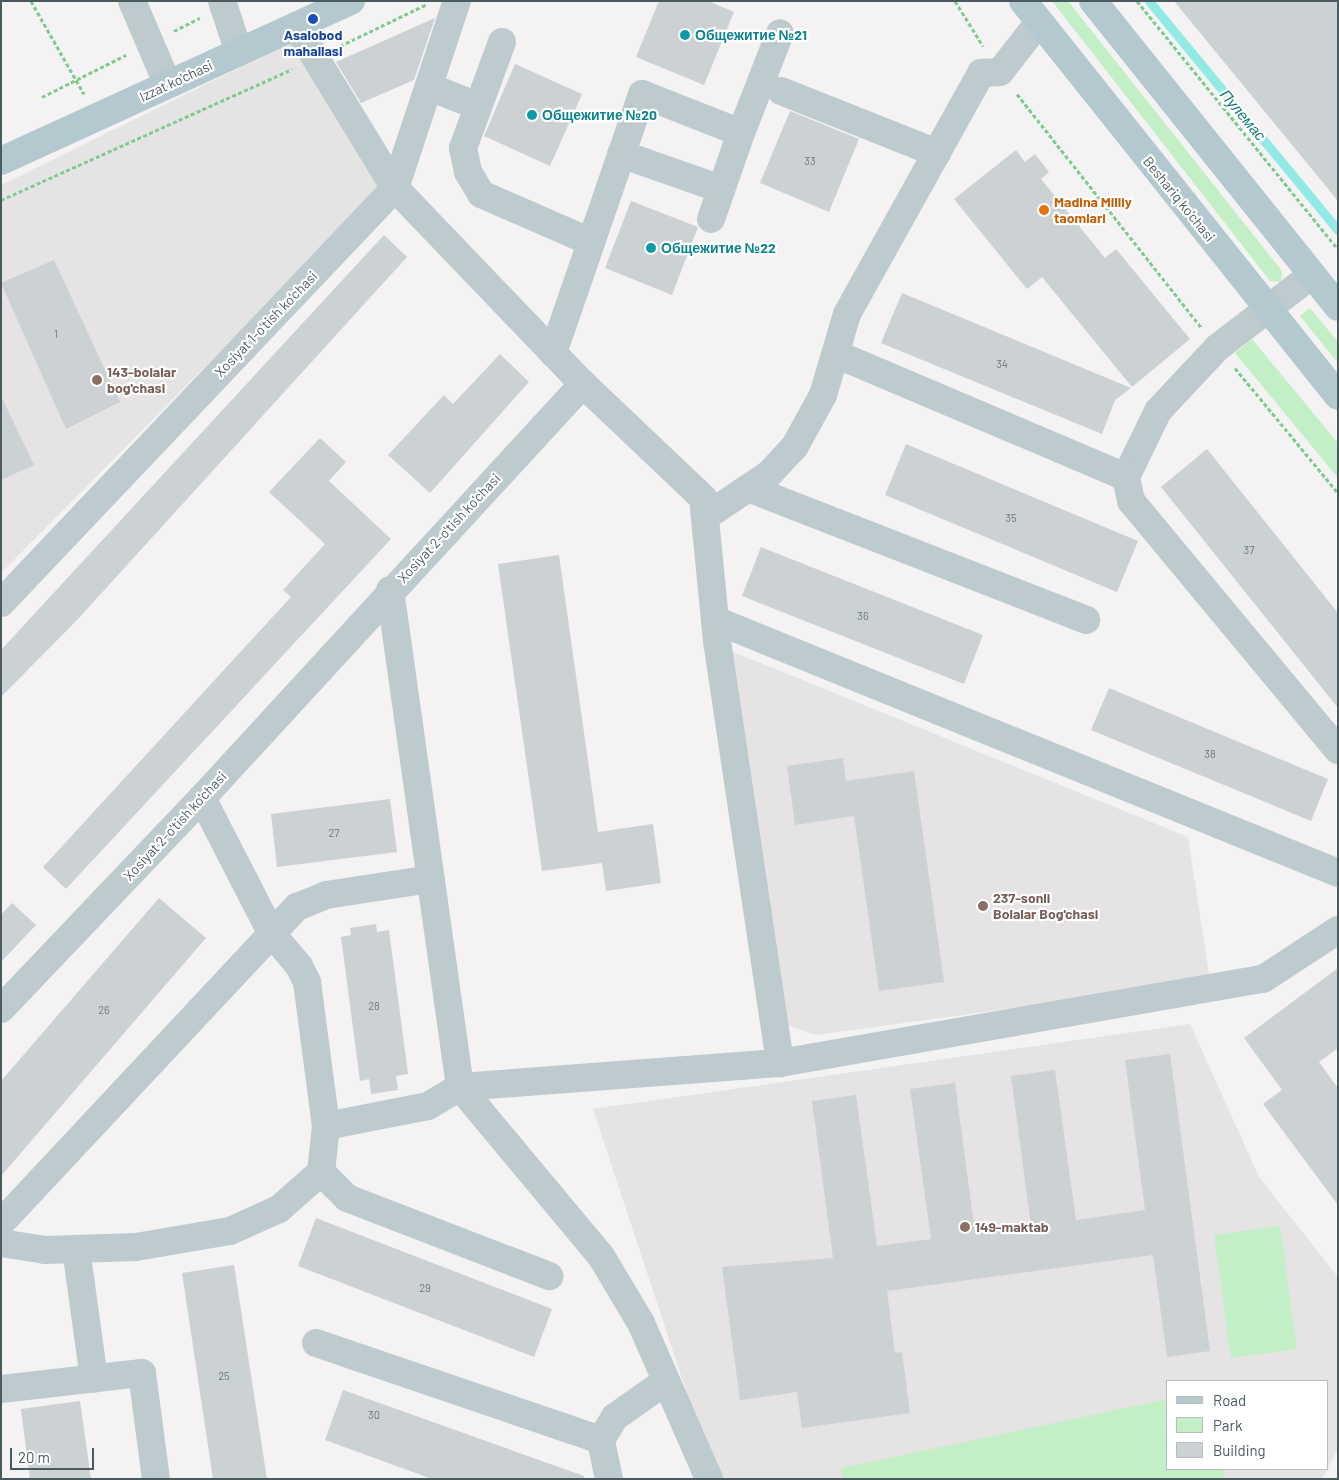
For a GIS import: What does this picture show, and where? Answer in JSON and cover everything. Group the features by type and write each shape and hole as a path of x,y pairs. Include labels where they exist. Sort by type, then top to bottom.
{"main road":[{"name":"Izzat ko'chasi","path":"1,161 351,1"},
{"name":"Beshariq ko'chasi","path":"1023,1 1338,396"},
{"path":"1093,1 1338,307"}],"street":[{"path":"132,1 168,85"},
{"path":"222,1 239,52"},
{"name":"Xosiyat 1-o'tish ko'chasi","path":"1,603 395,188 457,1"},
{"path":"705,517 768,474 794,446 823,395 847,314 981,73 1000,72 1039,22"},
{"path":"296,26 395,188 583,384 703,498 715,620 780,1062"},
{"path":"711,219 741,133 780,33"},
{"path":"502,42 463,148 468,172 482,194 591,242"},
{"path":"430,87 477,106"},
{"path":"781,91 937,153"},
{"path":"553,353 642,94 741,133"},
{"path":"621,154 721,189"},
{"path":"1312,275 1218,348 1158,411 1126,477 1131,501 1338,750"},
{"path":"836,354 1126,477"},
{"name":"Xosiyat 2-o'tish ko'chasi","path":"1,1009 202,798 390,590 583,384"},
{"path":"748,488 1086,620"},
{"path":"390,590 460,1087 601,1256 641,1323 710,1479"},
{"path":"715,620 1338,873"},
{"path":"1,1243 45,1250 136,1247 230,1231 280,1209 321,1172 326,1126 307,982 299,966 272,934 202,798"},
{"path":"1,1223 297,907 326,896 431,879"},
{"path":"326,1126 428,1106 460,1087 780,1062 1263,979 1338,930"},
{"path":"321,1172 347,1198 549,1276"},
{"path":"76,1249 94,1379"},
{"path":"316,1343 601,1440"},
{"path":"1,1383 2,1389 142,1373 156,1479"},
{"path":"609,1479 601,1440 614,1417 666,1380"}],"path":[{"path":"31,1 97,118"},
{"path":"1,200 316,58 432,1"},
{"path":"955,1 1000,72 1218,348 1338,493"},
{"path":"1137,1 1338,249"}],"shaded area":[{"name":"143-bolalar bog'chasi","path":"292,42 383,187 1,573 1,185"},
{"name":"237-sonli Bolalar Bog'chasi","path":"731,651 1188,837 1209,974 1204,982 816,1035 786,1025"},
{"name":"149-maktab","path":"1190,1024 1259,1177 1338,1277 1338,1448 1329,1465 1329,1380 1166,1380 1166,1470 1326,1470 1322,1479 723,1479 700,1433 593,1109"}],"green space":[{"path":"1052,1 1068,1 1282,271 1281,282 1270,281"},
{"path":"1310,308 1338,342 1338,363 1300,316"},
{"path":"1252,339 1338,443 1338,478 1235,353"},
{"path":"1280,1226 1297,1349 1231,1358 1214,1235"},
{"path":"1166,1399 1166,1470 1223,1470 1225,1479 843,1479 841,1468"}],"building":[{"name":"Общежитие №21","path":"659,1 708,1 734,12 704,85 636,57"},
{"path":"1174,1 1338,1 1338,201"},
{"path":"435,18 414,80 361,103 336,62"},
{"name":"Общежитие №20","path":"515,64 582,94 550,166 484,136"},
{"path":"790,111 859,139 829,212 760,183"},
{"path":"1016,150 1025,162 1035,154 1049,172 1041,179 1105,258 1116,249 1190,339 1132,387 1042,277 1027,289 954,199"},
{"name":"Общежитие №22","path":"631,201 698,227 672,295 605,268"},
{"path":"384,235 407,257 78,619 1,697 1,650"},
{"path":"54,260 120,402 66,429 1,283"},
{"path":"902,293 1131,388 1115,400 1102,434 881,343"},
{"path":"500,354 529,382 430,493 388,455 444,395 453,404"},
{"path":"1,396 34,465 1,480"},
{"path":"320,438 346,462 329,481 391,539 66,889 43,867 291,597 283,590 325,544 269,492"},
{"path":"906,444 1138,541 1117,592 885,495"},
{"path":"1207,449 1338,613 1338,708 1161,487"},
{"path":"761,547 983,635 964,684 742,596"},
{"path":"559,555 598,832 653,824 661,883 606,891 602,863 542,871 498,564"},
{"path":"1109,688 1328,779 1311,821 1091,730"},
{"path":"843,758 846,781 914,771 944,982 879,991 854,816 795,825 787,766"},
{"path":"390,799 397,852 277,867 271,814"},
{"path":"159,898 206,938 1,1176 1,1081"},
{"path":"12,903 36,925 1,962 1,915"},
{"path":"376,924 377,932 389,930 408,1074 396,1076 398,1090 371,1094 369,1079 360,1081 341,937 351,935 350,928"},
{"path":"1338,968 1338,1048 1319,1062 1338,1088 1338,1205 1263,1104 1282,1090 1244,1038"},
{"path":"1170,1054 1210,1351 1167,1357 1153,1255 887,1291 895,1353 902,1352 910,1413 802,1428 797,1392 740,1400 722,1267 833,1258 812,1101 856,1095 877,1246 931,1239 910,1089 955,1083 975,1233 1031,1226 1011,1076 1055,1070 1076,1220 1145,1210 1125,1060"},
{"path":"316,1218 552,1309 534,1357 298,1266"},
{"path":"234,1265 267,1479 213,1479 182,1273"},
{"path":"343,1390 584,1476 584,1479 432,1479 325,1440"},
{"path":"80,1401 91,1479 30,1479 21,1409"}],"waterway":[{"name":"Пулемас","path":"1149,1 1338,230"}],"place":[{"name":"Asalobod mahallasi","path":"313,19"},
{"name":"Общежитие №21","path":"685,35"},
{"name":"Общежитие №20","path":"532,115"},
{"name":"Madina Milliy taomlari","path":"1044,210"},
{"name":"Общежитие №22","path":"651,248"},
{"name":"143-bolalar bog'chasi","path":"97,380"},
{"name":"237-sonli Bolalar Bog'chasi","path":"983,906"},
{"name":"149-maktab","path":"965,1227"}]}
